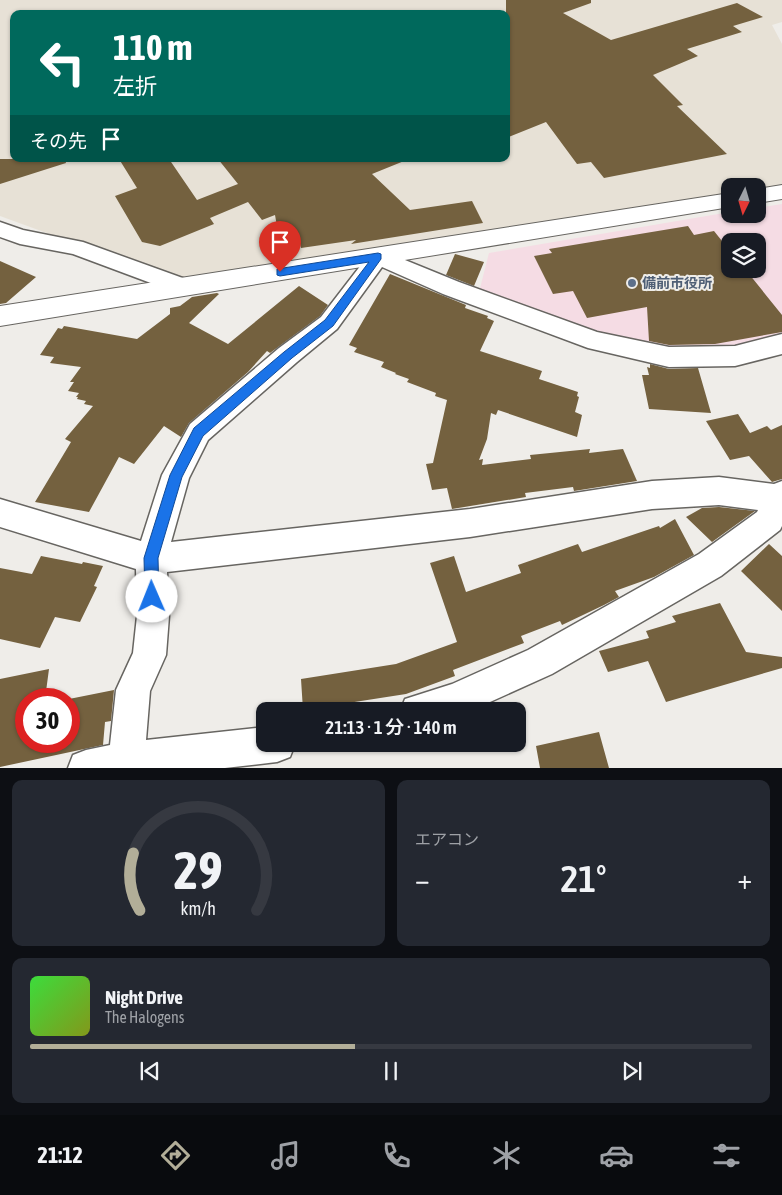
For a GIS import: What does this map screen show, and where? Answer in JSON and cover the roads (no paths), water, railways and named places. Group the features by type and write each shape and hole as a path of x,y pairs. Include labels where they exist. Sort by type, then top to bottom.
{"street":[{"path":"766,195 782,192"},
{"path":"0,316 721,201"},
{"path":"0,229 20,237 76,247 183,287"},
{"path":"378,257 451,288 596,341 669,357 735,356 782,344"},
{"path":"126,760 133,690 149,655 153,616 151,558 176,475 199,432 288,355 329,323 378,257"},
{"path":"0,513 151,558 470,523 652,495 719,491 778,497 770,520 710,565 540,662 450,702"},
{"path":"86,768 126,760 256,746"}],"place":[{"name":"備前市役所","path":"632,283"}]}
